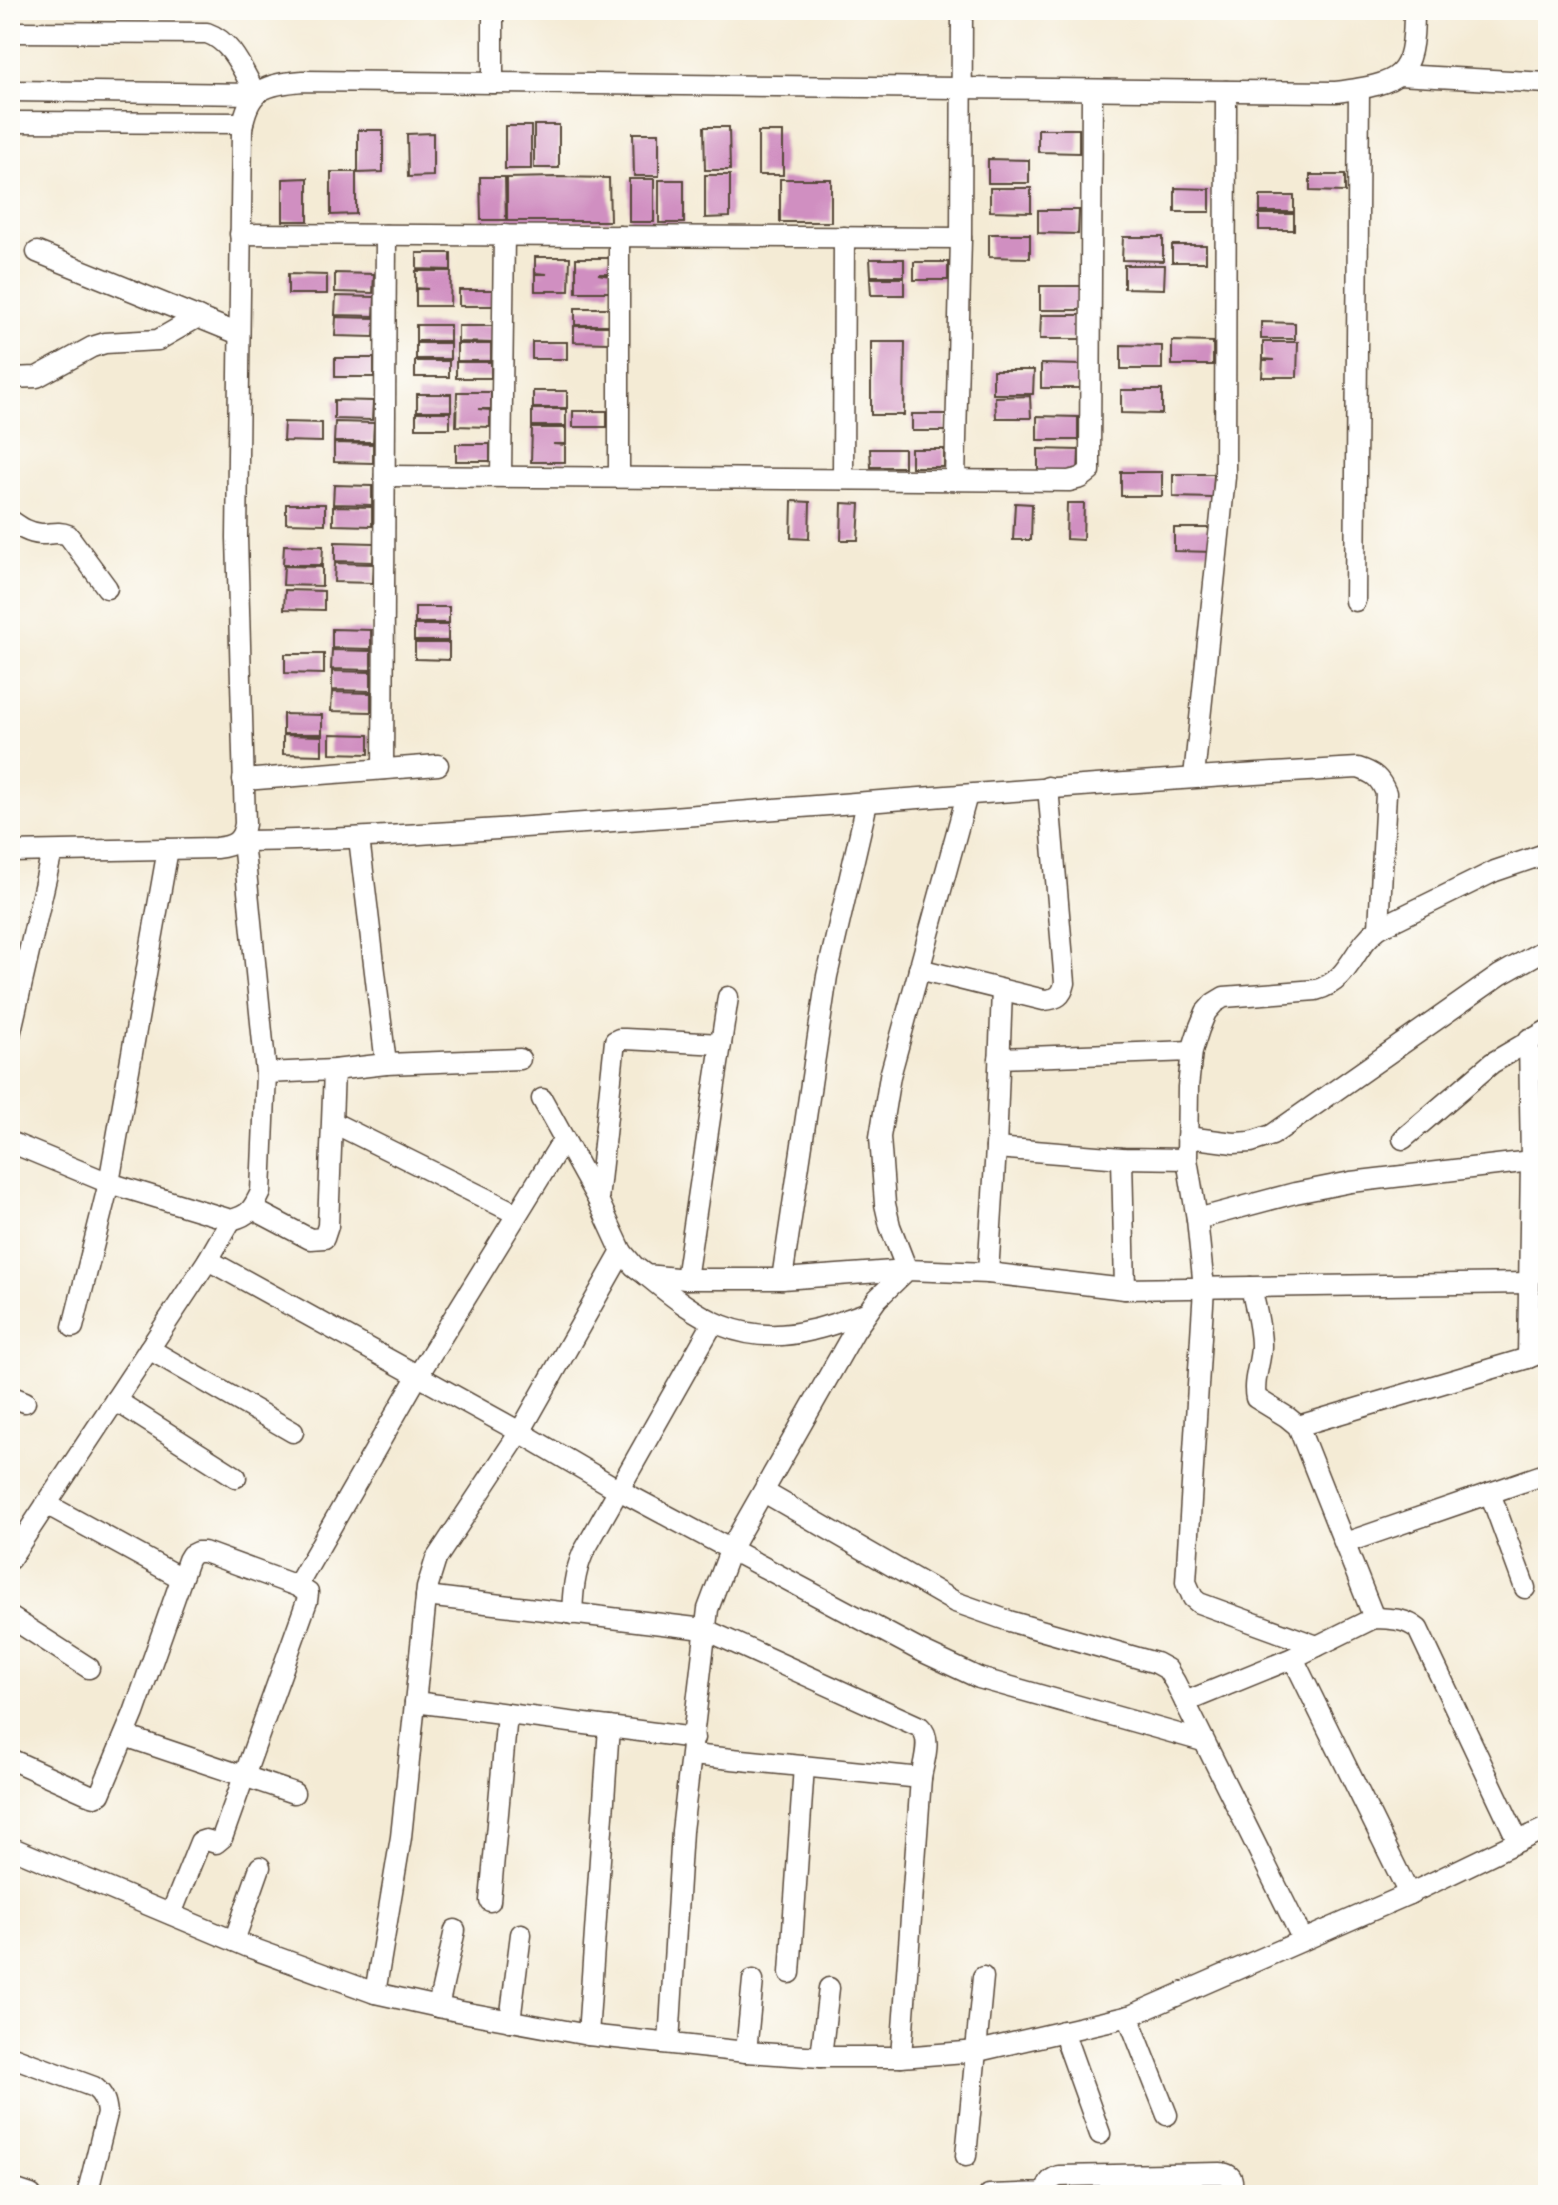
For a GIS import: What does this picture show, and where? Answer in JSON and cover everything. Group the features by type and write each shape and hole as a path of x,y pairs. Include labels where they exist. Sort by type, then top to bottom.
{"street":[{"path":"493,10 493,83"},
{"path":"955,480 962,10"},
{"path":"10,1142 109,1183 231,1220 253,1209 261,1192 266,1073 241,841 245,824 237,538 243,123 246,108 256,94 276,83 303,81 1336,92 1374,87 1398,75 1411,52 1414,10"},
{"path":"10,32 207,33 225,43 256,94"},
{"path":"1398,75 1548,83"},
{"path":"1355,601 1359,89"},
{"path":"385,476 1069,481 1081,478 1090,471 1092,90"},
{"path":"10,91 256,94"},
{"path":"1194,777 1225,477 1226,91"},
{"path":"10,122 243,123"},
{"path":"240,234 961,238"},
{"path":"383,769 386,235"},
{"path":"501,476 504,235"},
{"path":"619,236 619,477"},
{"path":"843,479 844,237"},
{"path":"37,252 239,334"},
{"path":"10,378 37,377 105,343 158,340 198,317"},
{"path":"10,520 37,534 61,532 68,535 107,588"},
{"path":"243,780 438,765"},
{"path":"10,852 232,846 241,841 359,838 867,803 1048,787 1358,768 1371,772 1381,781 1386,793 1379,928"},
{"path":"919,969 1044,1000 1056,999 1063,992 1065,983 1048,787"},
{"path":"907,1270 885,1204 880,1137 890,1076 967,795"},
{"path":"782,1279 827,976 867,803"},
{"path":"359,838 386,1064"},
{"path":"73,1327 109,1183 168,849"},
{"path":"10,1035 52,852"},
{"path":"1317,1646 1199,1603 1188,1590 1186,1582 1204,1288 1187,1159 1192,1051 1206,1012 1224,997 1316,990 1330,986 1341,977 1368,936 1379,928 1495,871 1548,853"},
{"path":"1187,1137 1234,1143 1251,1142 1272,1135 1500,975 1548,948"},
{"path":"988,1273 1002,990"},
{"path":"686,1279 728,997"},
{"path":"1403,1139 1492,1063 1539,1035"},
{"path":"1528,1358 1529,1283 1539,1219 1531,1161 1539,1035"},
{"path":"598,1200 615,1041 721,1044"},
{"path":"999,1058 1192,1051"},
{"path":"266,1073 520,1059"},
{"path":"253,1209 310,1239 324,1238 328,1226 334,1070"},
{"path":"542,1099 598,1200 622,1252 634,1266 669,1294 713,1323 744,1333 785,1335 866,1313"},
{"path":"334,1123 517,1214"},
{"path":"297,1586 417,1377 563,1140"},
{"path":"996,1148 1122,1158 1187,1159"},
{"path":"1122,1158 1125,1289"},
{"path":"1197,1219 1351,1182 1531,1161"},
{"path":"10,1559 208,1260 231,1220"},
{"path":"375,1993 401,1837 426,1596 436,1559 520,1432 622,1252"},
{"path":"208,1260 619,1490 919,1650 979,1678 1203,1741"},
{"path":"669,2043 682,1831 708,1609 731,1548 866,1313 907,1270"},
{"path":"646,1275 686,1279 782,1279 907,1270 988,1273 1125,1289 1529,1283"},
{"path":"1251,1287 1261,1348 1254,1394 1298,1426 1374,1618"},
{"path":"572,1614 573,1584 583,1553 713,1323"},
{"path":"149,1349 293,1432"},
{"path":"1298,1426 1548,1350"},
{"path":"115,1400 236,1477"},
{"path":"1345,1543 1548,1473"},
{"path":"764,1492 955,1602 1009,1621 1156,1663 1167,1669 1303,1940"},
{"path":"1490,1493 1525,1588"},
{"path":"46,1504 181,1578"},
{"path":"10,1759 95,1796 100,1794 125,1736 191,1555 204,1552 297,1586 308,1593 245,1777 219,1842 202,1841 197,1846 171,1914"},
{"path":"426,1596 704,1629 925,1731 927,1741 921,1778 901,2057"},
{"path":"10,1617 89,1668"},
{"path":"1185,1702 1293,1658 1374,1618 1410,1622 1418,1629 1518,1841"},
{"path":"1293,1658 1409,1894"},
{"path":"415,1702 609,1727 693,1747 804,1766 921,1778"},
{"path":"490,1901 507,1714"},
{"path":"588,2035 609,1727"},
{"path":"125,1736 294,1793"},
{"path":"790,1973 804,1766"},
{"path":"10,1847 234,1941 375,1993 588,2035 746,2052 821,2057 901,2057 978,2051 1128,2016 1409,1894 1548,1827"},
{"path":"234,1941 260,1867"},
{"path":"438,2007 455,1930"},
{"path":"510,2021 521,1934"},
{"path":"966,2156 983,1977"},
{"path":"746,2052 753,1980"},
{"path":"821,2057 829,1988"},
{"path":"1128,2016 1167,2115"},
{"path":"1063,2031 1100,2134"},
{"path":"10,2056 94,2087 107,2103 87,2195"},
{"path":"989,2195 1047,2194 1048,2182 1059,2176 1132,2185 1227,2174 1233,2182 1231,2195"},
{"path":"10,2188 31,2195"}],"building":[{"path":"534,125 559,125 559,168 534,168"},
{"path":"505,126 531,126 531,169 505,169"},
{"path":"704,127 729,127 730,170 705,170"},
{"path":"1038,129 1079,129 1079,153 1038,152"},
{"path":"358,130 383,130 383,172 358,173"},
{"path":"758,132 783,132 783,175 758,175"},
{"path":"433,133 433,176 408,177 407,134"},
{"path":"633,133 659,133 659,176 634,176"},
{"path":"988,159 1029,160 1029,183 988,183"},
{"path":"331,172 356,172 356,214 331,215"},
{"path":"705,175 730,175 730,217 705,218"},
{"path":"1310,175 1345,175 1345,192 1310,191"},
{"path":"480,177 505,177 506,220 481,220"},
{"path":"308,178 308,221 283,221 283,179"},
{"path":"507,178 609,178 610,221 507,221"},
{"path":"629,179 654,179 654,222 629,222"},
{"path":"780,179 831,179 831,222 780,222"},
{"path":"659,180 684,180 684,223 659,223"},
{"path":"990,188 1031,188 1031,212 990,211"},
{"path":"1175,188 1210,189 1210,212 1175,212"},
{"path":"1260,196 1294,196 1294,212 1260,212"},
{"path":"1038,210 1079,210 1078,234 1038,233"},
{"path":"1259,214 1294,214 1294,230 1259,230"},
{"path":"989,234 1030,234 1030,258 989,257"},
{"path":"1123,237 1163,237 1163,261 1122,260"},
{"path":"1172,245 1206,245 1206,262 1172,262"},
{"path":"417,253 451,253 451,270 417,269"},
{"path":"535,257 570,257 569,291 535,291 535,274 547,274 535,273"},
{"path":"576,258 611,258 611,274 598,274 610,276 610,292 576,292"},
{"path":"870,259 904,259 904,276 871,276"},
{"path":"914,262 948,262 948,280 914,280"},
{"path":"1124,265 1165,265 1164,289 1124,288"},
{"path":"416,271 451,271 450,306 416,306 416,289 428,289 416,288"},
{"path":"335,273 374,274 373,293 335,292"},
{"path":"288,274 327,275 327,294 288,294"},
{"path":"870,278 904,278 904,295 871,295"},
{"path":"1040,286 1081,286 1081,310 1040,310"},
{"path":"459,290 493,290 493,306 459,306"},
{"path":"336,296 375,297 374,316 335,315"},
{"path":"575,308 609,308 609,325 575,325"},
{"path":"1041,315 1081,315 1081,339 1040,339"},
{"path":"336,317 375,318 374,337 335,336"},
{"path":"1261,322 1295,323 1295,339 1261,339"},
{"path":"416,325 450,325 450,341 416,341"},
{"path":"458,326 493,326 493,343 458,342"},
{"path":"574,326 609,326 609,343 574,342"},
{"path":"1172,341 1213,342 1213,365 1172,365"},
{"path":"532,342 567,342 567,359 532,359"},
{"path":"871,342 905,342 904,415 871,415"},
{"path":"1263,342 1298,342 1297,377 1262,377 1263,360 1275,360 1263,359"},
{"path":"416,343 450,343 450,359 416,359"},
{"path":"457,344 491,344 491,361 457,361"},
{"path":"1121,345 1162,346 1162,369 1121,369"},
{"path":"335,358 374,358 374,377 335,377"},
{"path":"415,361 449,361 449,377 415,377"},
{"path":"456,362 491,362 491,378 456,378"},
{"path":"1041,364 1082,365 1082,388 1041,388"},
{"path":"993,370 1034,370 1033,394 993,394"},
{"path":"1121,390 1162,390 1162,414 1121,413"},
{"path":"533,391 567,391 567,408 533,408"},
{"path":"457,392 491,392 491,409 478,409 490,410 490,427 456,426"},
{"path":"417,394 451,394 451,411 417,411"},
{"path":"1030,396 1031,418 996,418 995,397"},
{"path":"334,400 373,401 372,420 334,419"},
{"path":"532,409 566,409 566,426 532,426"},
{"path":"573,411 607,411 607,427 573,427"},
{"path":"416,412 450,412 450,428 416,428"},
{"path":"912,414 946,414 946,431 912,431"},
{"path":"1037,416 1078,417 1078,440 1037,440"},
{"path":"284,422 322,423 322,442 283,441"},
{"path":"335,422 374,423 373,442 334,442"},
{"path":"532,428 566,428 566,444 553,444 565,445 565,462 531,462"},
{"path":"334,443 373,444 373,463 334,462"},
{"path":"456,444 490,444 490,461 456,461"},
{"path":"870,449 904,449 904,467 871,467"},
{"path":"911,449 944,449 944,467 911,467"},
{"path":"1038,449 1079,450 1078,473 1038,473"},
{"path":"1121,472 1162,472 1162,496 1121,496"},
{"path":"1173,474 1214,474 1213,498 1173,497"},
{"path":"334,485 372,486 372,505 333,504"},
{"path":"792,501 810,502 809,539 791,538"},
{"path":"842,503 860,504 858,540 841,540"},
{"path":"1015,503 1032,504 1031,540 1013,540"},
{"path":"1067,503 1084,503 1083,540 1066,539"},
{"path":"286,504 325,504 325,524 286,523"},
{"path":"333,506 372,507 372,526 333,525"},
{"path":"1174,528 1215,528 1215,552 1174,551"},
{"path":"335,542 374,543 373,562 335,561"},
{"path":"284,545 323,546 322,565 283,565"},
{"path":"335,563 374,564 373,583 334,582"},
{"path":"284,566 322,567 322,586 283,585"},
{"path":"285,590 324,591 324,610 284,609"},
{"path":"415,607 449,607 449,623 415,623"},
{"path":"414,625 448,625 448,641 414,641"},
{"path":"332,629 371,630 371,649 332,648"},
{"path":"415,643 449,643 449,660 415,659"},
{"path":"332,650 371,651 371,670 331,669"},
{"path":"285,654 324,654 324,674 285,673"},
{"path":"332,671 371,672 371,691 332,690"},
{"path":"332,692 371,693 371,712 331,711"},
{"path":"283,714 322,715 322,734 283,734"},
{"path":"330,734 369,735 369,754 330,753"},
{"path":"283,735 322,736 322,755 283,754"}]}
